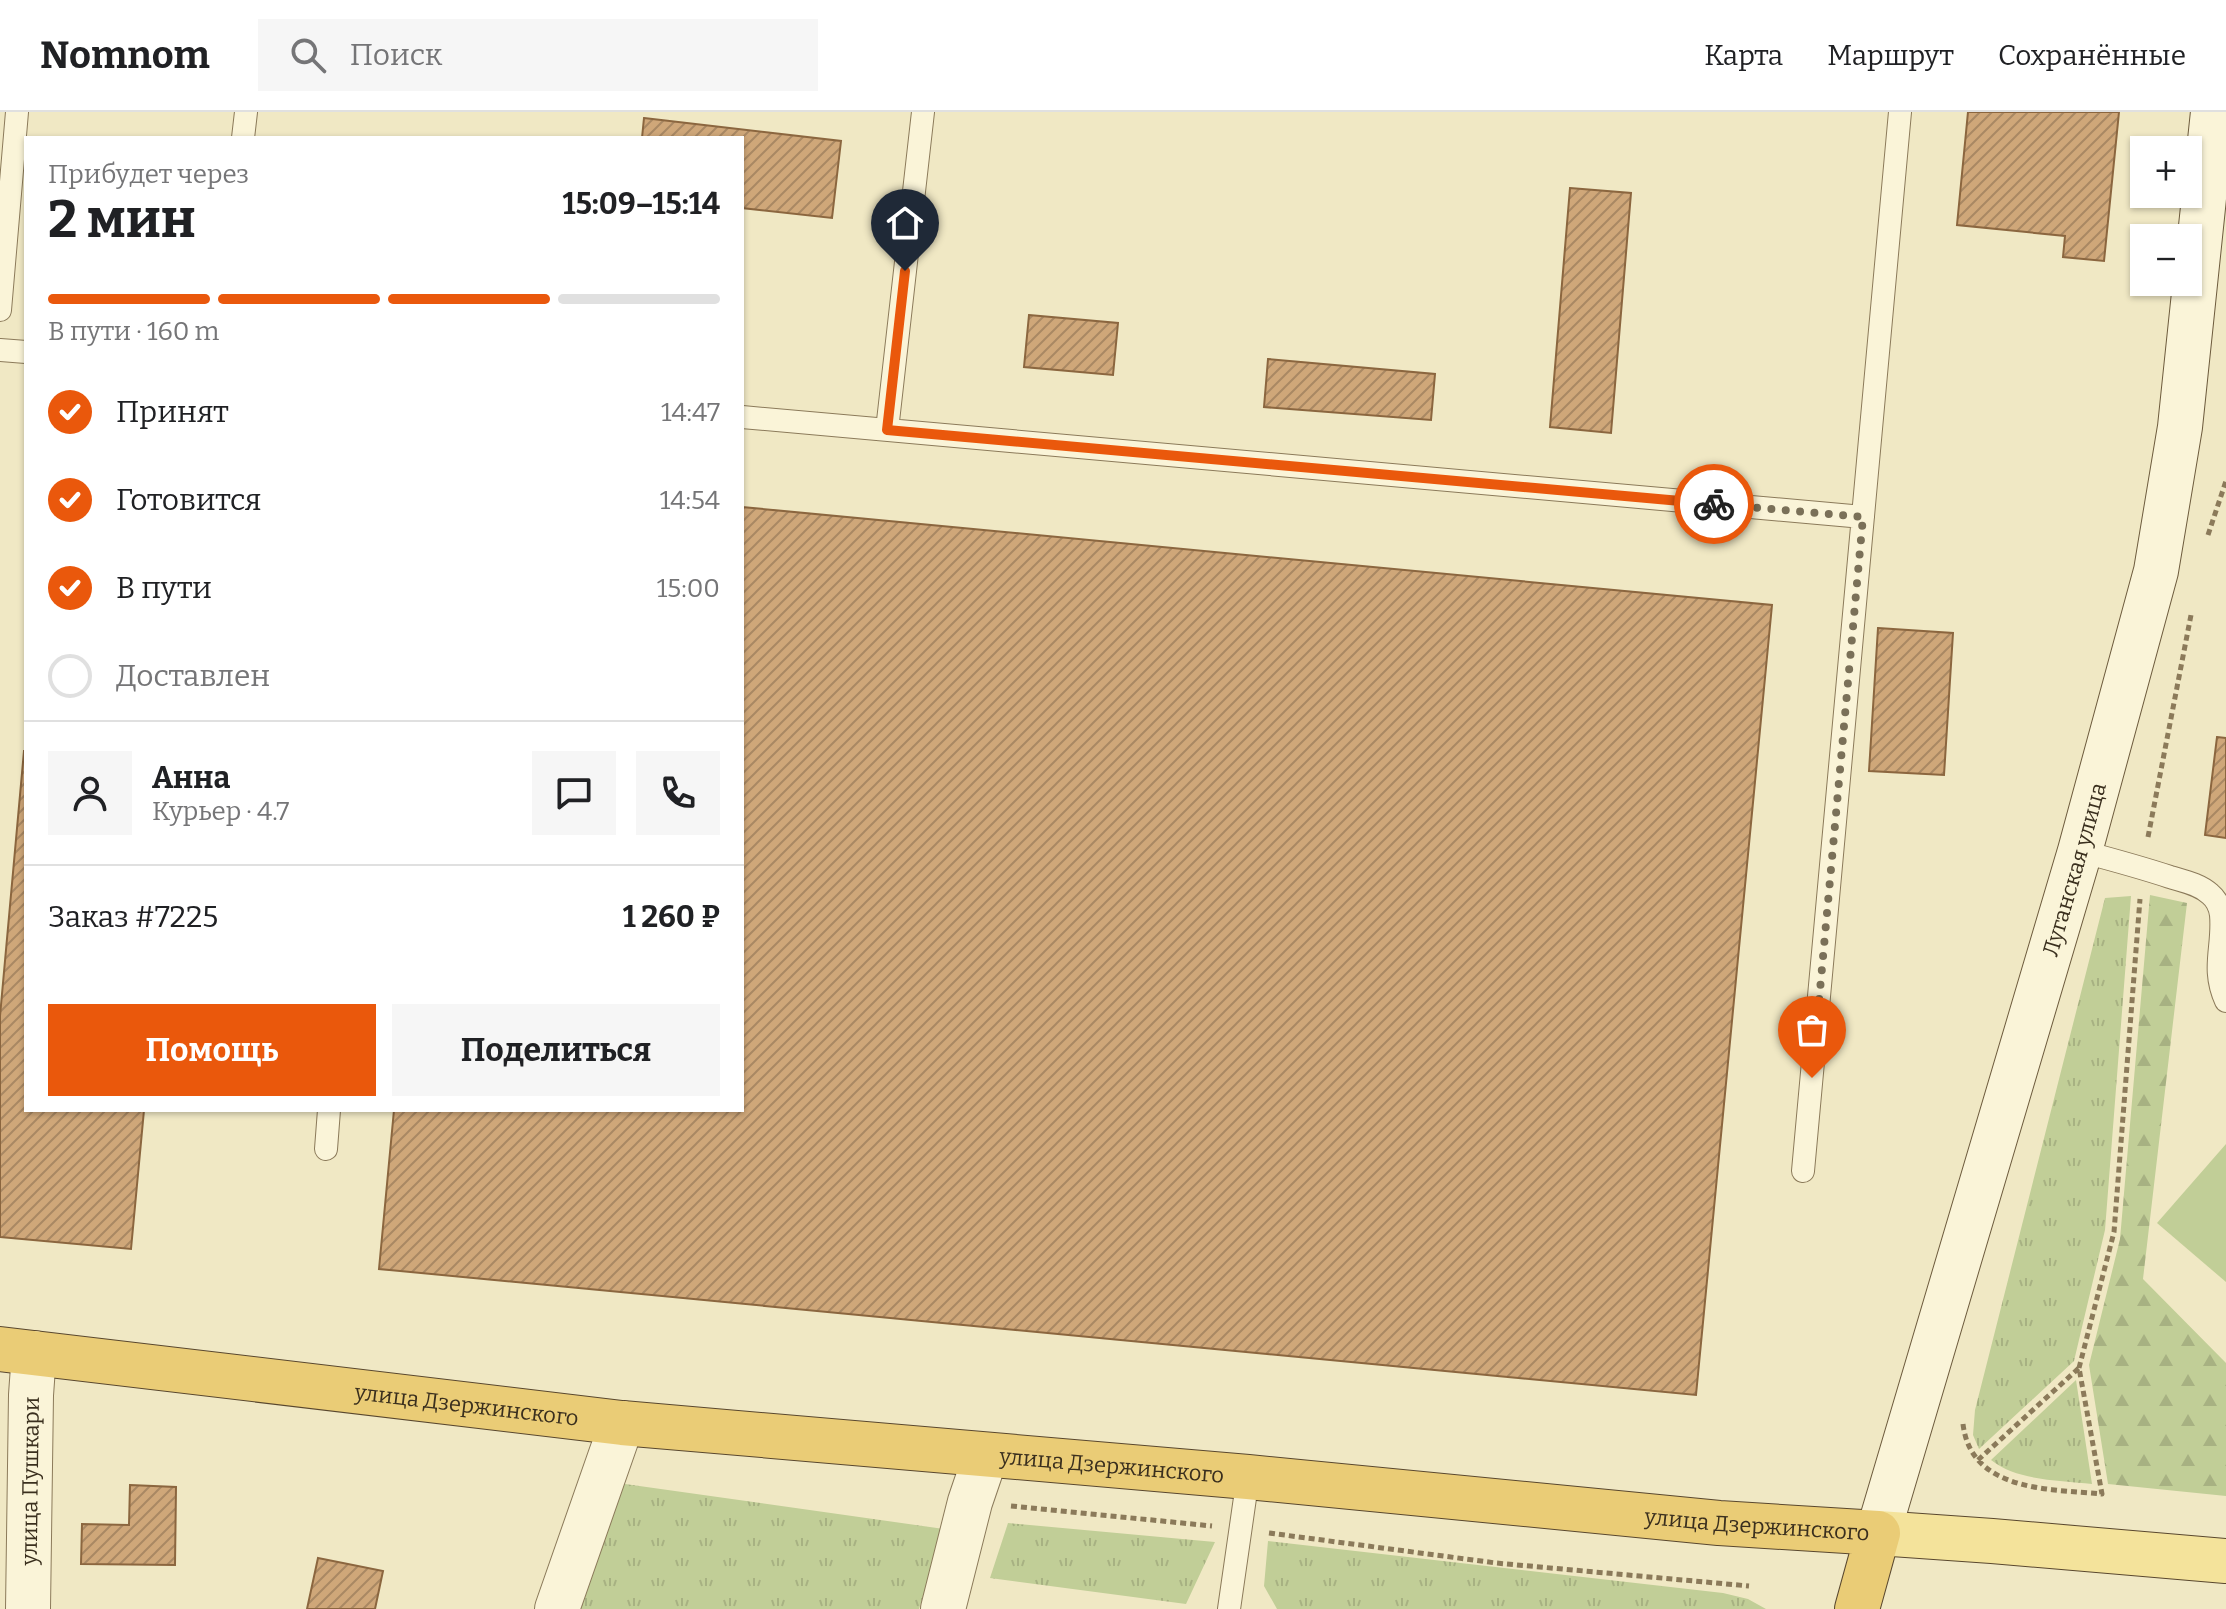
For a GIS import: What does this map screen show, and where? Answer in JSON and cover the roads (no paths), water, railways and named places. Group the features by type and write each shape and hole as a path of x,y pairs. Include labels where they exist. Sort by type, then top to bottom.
{"highway":[{"name":"улица Дзержинского","path":"17,1351 622,1423 1248,1477 1719,1523 1878,1533"},
{"name":"Луганская улица","path":"1857,1609 1878,1533"}],"main road":[{"name":"Луганская улица","path":"1878,1533 2080,851 2156,571 2180,427 2213,112"},
{"name":"улица Пушкари","path":"17,1351 31,1395 28,1609"},
{"path":"557,1609 622,1423"},
{"path":"943,1609 970,1502 986,1455"},
{"name":"улица Дзержинского","path":"1878,1533 2226,1561"}],"lane":[{"path":"0,310 3,240 17,112"},
{"path":"243,136 246,112"},
{"path":"887,430 923,112"},
{"path":"1803,1171 1900,112"},
{"path":"0,350 24,352"},
{"path":"744,417 1863,517"},
{"path":"2080,851 2142,867 2209,893 2219,905 2221,916 2219,982 2226,1001"},
{"path":"326,1149 329,1112"},
{"path":"1229,1609 1248,1477"}]}
